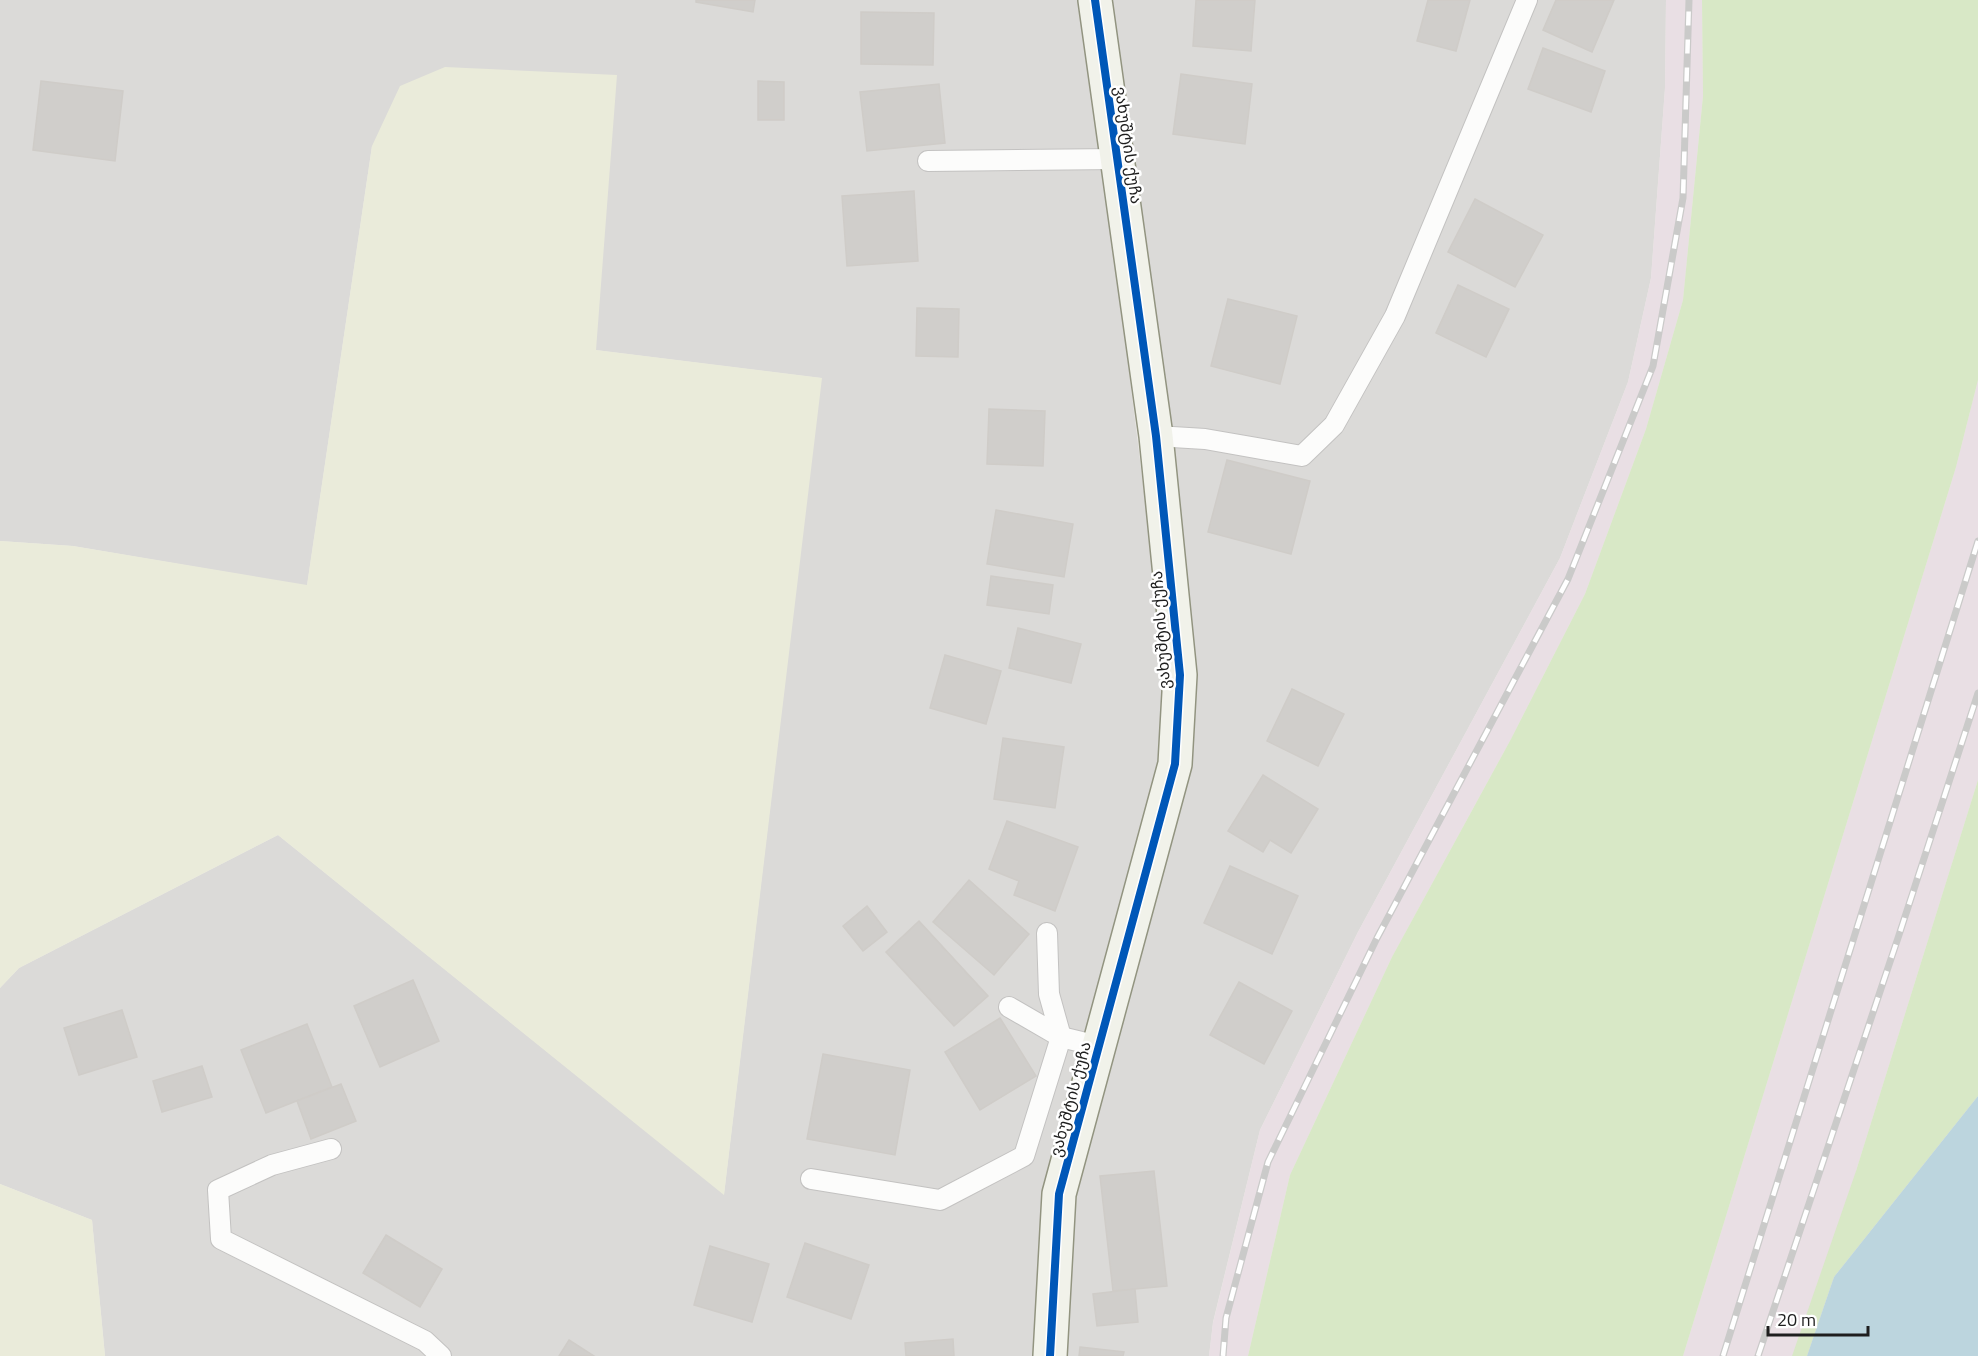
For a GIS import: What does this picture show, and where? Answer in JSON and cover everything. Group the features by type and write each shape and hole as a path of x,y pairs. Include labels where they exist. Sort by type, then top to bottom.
{"street":[{"name":"ვახუშტის ქუჩა","path":"1050,1356 1059,1194 1175,764 1180,675 1156,436 1095,0"}],"lane":[{"path":"1156,436 1205,439 1302,456 1334,425 1395,315 1527,0"},
{"path":"928,161 1117,159"},
{"path":"811,1179 940,1200 1024,1156 1061,1036 1049,994 1047,933"},
{"path":"1009,1007 1061,1036 1098,1046"},
{"path":"331,1149 272,1165 218,1190 221,1239 425,1341 441,1356"}],"shaded area":[{"path":"0,0 1083,0 1165,662 1165,748 1035,1356 105,1356 92,1220 0,1184 0,988 19,968 278,835 724,1194 821,378 595,350 616,75 372,146 307,586 73,546 0,541"},
{"path":"1111,0 1666,0 1665,88 1651,278 1628,382 1560,558 1358,932 1260,1130 1213,1322 1209,1356 1067,1356 1070,1192 1187,761"},
{"path":"1666,0 1702,0 1703,96 1683,300 1646,429 1585,594 1511,739 1392,957 1290,1175 1248,1356 1209,1356 1213,1323 1260,1130 1358,932 1560,558 1628,382 1651,278 1665,88"},
{"path":"1978,380 1978,780 1856,1171 1834,1277 1807,1356 1683,1356 1956,467"}],"green space":[{"path":"1702,0 1978,0 1978,380 1956,467 1683,1356 1248,1356 1290,1175 1392,957 1511,739 1585,594 1646,429 1683,300 1703,96"},
{"path":"445,67 617,75 596,350 822,378 724,1195 278,835 19,968 0,988 0,541 73,546 307,585 372,146 400,86"},
{"path":"1978,780 1978,1096 1834,1277 1807,1356 1792,1356 1856,1171"},
{"path":"0,1184 92,1220 105,1356 0,1356"}],"water":[{"path":"1978,1096 1978,1356 1807,1356 1834,1277"}],"building":[{"path":"696,0 755,0 753,12 696,2"},
{"path":"1196,0 1255,0 1251,51 1193,46"},
{"path":"1428,0 1470,0 1456,51 1417,41"},
{"path":"1556,0 1614,0 1592,52 1543,30"},
{"path":"861,12 934,13 933,65 861,64"},
{"path":"1543,48 1605,71 1591,112 1528,89"},
{"path":"1181,74 1252,84 1245,144 1173,134"},
{"path":"41,81 123,91 115,161 33,150"},
{"path":"758,81 784,82 784,120 758,120"},
{"path":"939,84 945,143 867,151 860,92"},
{"path":"914,191 918,261 847,266 842,196"},
{"path":"1475,199 1543,235 1515,287 1448,252"},
{"path":"1458,285 1509,309 1486,357 1436,333"},
{"path":"1228,299 1297,316 1280,384 1211,366"},
{"path":"917,308 959,309 958,357 916,356"},
{"path":"989,409 1045,411 1043,466 987,464"},
{"path":"1227,460 1310,481 1291,554 1208,532"},
{"path":"996,510 1073,524 1064,577 987,564"},
{"path":"991,576 1053,585 1049,614 987,605"},
{"path":"1018,628 1081,644 1071,683 1009,668"},
{"path":"945,655 1001,671 986,724 930,708"},
{"path":"1292,689 1344,714 1318,766 1267,741"},
{"path":"1003,738 1064,747 1055,808 994,799"},
{"path":"1263,775 1318,809 1291,853 1270,840 1263,852 1228,831"},
{"path":"1007,821 1078,847 1055,911 1014,895 1019,881 989,869"},
{"path":"1230,866 1298,896 1272,954 1204,923"},
{"path":"969,880 1029,934 994,975 933,922"},
{"path":"867,906 887,932 863,951 843,926"},
{"path":"919,921 988,996 954,1026 886,952"},
{"path":"413,980 439,1041 380,1067 354,1006"},
{"path":"1239,982 1292,1011 1264,1064 1210,1035"},
{"path":"122,1010 137,1057 79,1075 64,1028"},
{"path":"1000,1018 1036,1076 980,1110 945,1052"},
{"path":"307,1024 332,1087 266,1113 241,1050"},
{"path":"823,1054 910,1070 895,1155 807,1139"},
{"path":"202,1066 212,1097 162,1112 153,1081"},
{"path":"341,1084 356,1121 311,1139 297,1101"},
{"path":"1154,1171 1167,1286 1113,1291 1100,1176"},
{"path":"386,1235 442,1269 420,1307 363,1273"},
{"path":"805,1243 869,1265 851,1319 787,1297"},
{"path":"710,1246 769,1264 752,1322 694,1305"},
{"path":"1135,1289 1138,1322 1097,1326 1093,1294"},
{"path":"953,1339 954,1356 906,1356 905,1343"},
{"path":"569,1340 594,1356 559,1356"},
{"path":"1080,1347 1124,1352 1123,1356 1079,1356"}],"railway":[{"path":"1223,1356 1226,1318 1268,1162 1377,938 1568,579 1653,366 1683,198 1689,0"},
{"path":"1723,1356 1978,541"},
{"path":"1758,1356 1978,693"}],"cycle path":[{"path":"1050,1356 1059,1194 1175,764 1180,675 1156,436 1095,0"}]}
